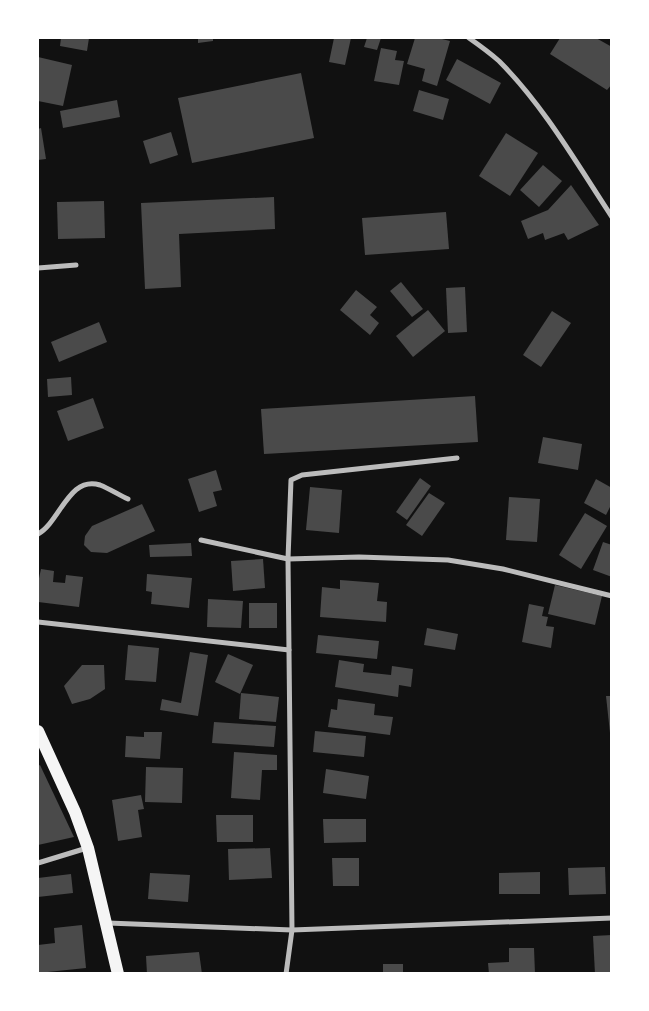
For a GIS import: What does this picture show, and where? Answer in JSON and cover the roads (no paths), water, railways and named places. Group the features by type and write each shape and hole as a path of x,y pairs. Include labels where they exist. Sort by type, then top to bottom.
{"main road":[{"path":"38,731 75,812 88,848 108,923 118,974"}],"street":[{"path":"469,38 498,60 525,90 563,142 612,217"},
{"path":"38,268 76,264"},
{"path":"286,974 292,930 288,559 290,484 295,477 457,458"},
{"path":"38,534 49,526 77,488 87,483 99,485 128,499"},
{"path":"201,540 288,559 359,557 448,560 503,569 612,596"},
{"path":"38,622 289,650"},
{"path":"38,863 88,848"},
{"path":"108,923 292,930 612,918"}]}
